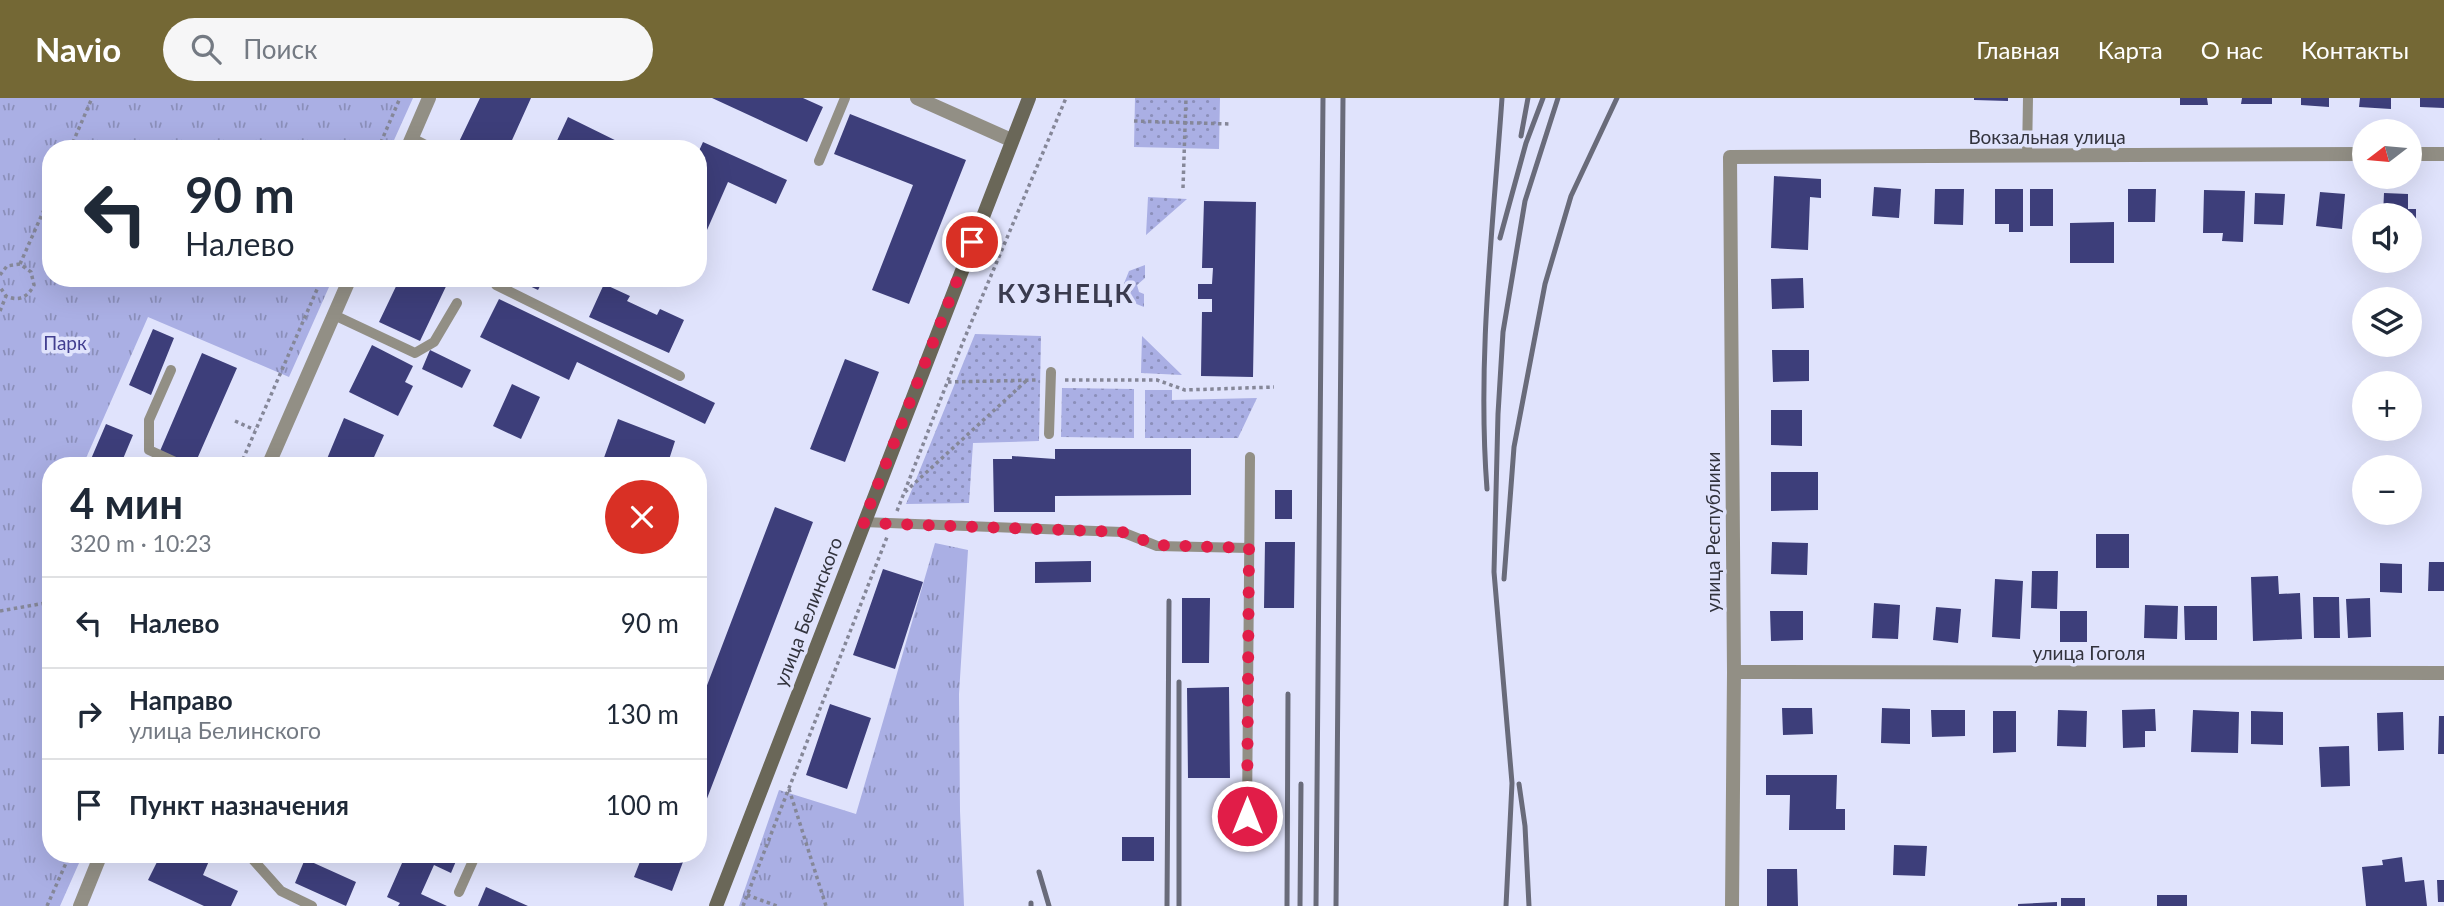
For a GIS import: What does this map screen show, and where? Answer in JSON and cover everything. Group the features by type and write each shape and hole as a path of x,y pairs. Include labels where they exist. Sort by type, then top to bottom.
{"street":[{"path":"410,140 429,98"},
{"path":"917,98 1011,140"},
{"name":"улица Белинского","path":"716,906 1029,98"},
{"name":"Вокзальная улица","path":"1730,158 2352,154"},
{"path":"2422,154 2444,154"},
{"name":"улица Республики","path":"1730,158 1734,671 1732,906"},
{"path":"272,457 346,287"},
{"name":"улица Гоголя","path":"1734,671 2444,673"},
{"path":"80,906 97,863"}],"lane":[{"path":"819,161 845,98"},
{"path":"2027,156 2028,98"},
{"path":"500,287 680,376"},
{"path":"334,315 415,354 434,342 457,303"},
{"path":"164,457 149,450 149,420 171,370"},
{"path":"1049,434 1051,376"},
{"path":"1247,816 1250,457"},
{"path":"863,523 1122,532 1157,545 1249,548"},
{"path":"256,863 281,891 312,906"},
{"path":"459,892 471,863"}],"path":[{"path":"74,140 92,98"},
{"path":"382,140 400,98"},
{"path":"743,906 948,382 1066,98"},
{"path":"1183,188 1186,98"},
{"path":"1134,121 1230,124"},
{"path":"20,264 42,214"},
{"path":"0,275 7,266 20,264 31,272 34,285 26,297 12,299 6,296 0,287"},
{"path":"244,457 318,287"},
{"path":"0,311 6,296"},
{"path":"948,382 1027,380 1051,376 1157,380 1185,390 1274,387"},
{"path":"904,493 1027,380"},
{"path":"235,421 255,430"},
{"path":"0,611 42,604"},
{"path":"788,787 826,906"},
{"path":"47,906 66,863"},
{"path":"747,895 777,906"}],"green space":[{"name":"Парк","path":"0,98 413,98 394,140 42,140 42,287 329,287 289,377 148,317 87,457 42,457 42,863 79,863 60,906 0,906"},
{"path":"1135,98 1220,98 1219,149 1134,147"},
{"path":"1148,197 1187,199 1146,235"},
{"path":"1145,265 1145,278 1137,285 1139,292 1144,294 1144,307 1129,301 1123,286 1129,271"},
{"path":"975,334 1041,336 1039,441 973,443 969,503 906,504"},
{"path":"1142,336 1182,375 1141,373"},
{"path":"1062,388 1134,389 1134,438 1061,437"},
{"path":"1145,390 1172,390 1172,400 1257,398 1238,438 1145,438"},
{"path":"935,543 968,550 959,694 964,906 739,906 779,790 856,814"}],"building":[{"path":"480,98 531,98 512,140 460,140"},
{"path":"712,98 803,98 823,107 807,142"},
{"path":"2008,98 2008,101 1974,100"},
{"path":"2180,98 2207,98 2208,105 2180,105"},
{"path":"2242,98 2272,98 2272,104 2241,104"},
{"path":"2301,98 2329,98 2329,107 2301,105"},
{"path":"2360,98 2391,98 2391,109 2359,107"},
{"path":"2420,98 2444,98 2444,108 2420,107"},
{"path":"850,114 966,160 909,304 872,290 913,185 834,154"},
{"path":"568,117 615,140 557,140"},
{"path":"707,144 787,180 776,204 728,182 707,230"},
{"path":"1774,176 1821,179 1821,198 1810,197 1808,250 1771,248"},
{"path":"1874,187 1901,189 1899,218 1872,216"},
{"path":"1935,189 1964,189 1963,225 1934,224"},
{"path":"1995,189 2023,189 2023,232 2009,232 2009,224 1995,224"},
{"path":"2030,189 2053,189 2053,226 2030,226"},
{"path":"2128,189 2156,189 2155,222 2128,222"},
{"path":"2204,190 2245,191 2243,242 2222,241 2223,233 2203,233"},
{"path":"2320,192 2345,194 2342,229 2316,226"},
{"path":"2255,193 2285,194 2283,225 2254,224"},
{"path":"2384,193 2408,194 2408,203 2384,203"},
{"path":"1204,201 1256,202 1253,377 1201,376 1202,312 1212,312 1212,299 1198,299 1198,284 1212,284 1213,268 1202,268"},
{"path":"2114,222 2114,263 2070,263 2070,223"},
{"path":"1803,278 1804,308 1772,309 1771,279"},
{"path":"396,287 446,287 420,341 379,322"},
{"path":"603,287 610,287 630,296 627,301 657,315 660,309 684,320 669,353 589,317"},
{"path":"499,299 715,403 705,424 577,362 569,380 480,337"},
{"path":"153,329 174,338 151,395 129,385"},
{"path":"372,345 413,366 405,382 413,386 398,416 349,392"},
{"path":"430,350 471,370 462,388 422,369"},
{"path":"1772,350 1809,350 1809,381 1773,382"},
{"path":"202,353 237,368 198,457 174,457 160,451"},
{"path":"845,359 879,372 845,462 810,449"},
{"path":"512,384 540,397 521,439 493,426"},
{"path":"1771,410 1802,410 1802,446 1771,445"},
{"path":"344,418 384,435 374,457 328,457"},
{"path":"618,419 675,441 670,457 604,457"},
{"path":"106,424 133,435 124,457 92,457"},
{"path":"1055,449 1191,449 1191,495 1055,496 1055,512 994,512 993,459 1012,459 1012,456 1055,459"},
{"path":"1771,472 1818,472 1818,510 1771,511"},
{"path":"1275,490 1292,490 1292,519 1275,519"},
{"path":"775,507 813,522 707,799 707,685"},
{"path":"2096,534 2129,534 2129,568 2096,568"},
{"path":"1265,542 1295,542 1294,608 1264,608"},
{"path":"1772,542 1808,543 1807,575 1771,574"},
{"path":"1091,561 1091,582 1035,583 1035,562"},
{"path":"2429,562 2444,562 2444,591 2428,591"},
{"path":"2380,563 2402,564 2402,593 2380,592"},
{"path":"883,569 923,582 895,669 853,655"},
{"path":"2032,571 2058,571 2057,609 2031,608"},
{"path":"2278,576 2279,594 2300,593 2302,639 2253,641 2251,577"},
{"path":"1995,579 2023,581 2020,639 1992,637"},
{"path":"2313,597 2339,597 2340,638 2314,638"},
{"path":"1182,598 1210,598 1209,663 1182,663"},
{"path":"2370,598 2371,637 2348,638 2346,599"},
{"path":"1874,603 1900,605 1898,639 1872,638"},
{"path":"2145,605 2178,606 2177,639 2144,638"},
{"path":"2184,606 2217,606 2217,640 2185,640"},
{"path":"1936,607 1961,609 1958,643 1933,640"},
{"path":"1770,611 1803,611 1803,640 1771,641"},
{"path":"2060,611 2087,611 2087,642 2060,642"},
{"path":"1229,687 1230,778 1188,778 1187,688"},
{"path":"830,704 871,718 847,789 806,775"},
{"path":"1782,708 1812,708 1813,734 1783,735"},
{"path":"1882,708 1910,709 1910,744 1881,743"},
{"path":"2155,709 2156,731 2145,731 2145,747 2123,748 2122,710"},
{"path":"1931,710 1965,710 1965,736 1932,737"},
{"path":"2058,710 2087,711 2086,747 2057,746"},
{"path":"2193,710 2239,712 2238,753 2191,752"},
{"path":"1993,711 2016,711 2016,752 1993,753"},
{"path":"2251,711 2283,712 2283,745 2251,744"},
{"path":"2403,712 2404,750 2378,751 2377,713"},
{"path":"2439,716 2444,716 2444,754 2438,754"},
{"path":"2349,746 2350,786 2321,787 2319,747"},
{"path":"1766,775 1837,775 1836,809 1845,809 1845,830 1789,830 1790,795 1766,795"},
{"path":"1122,837 1154,837 1154,861 1122,861"},
{"path":"1894,845 1927,846 1925,876 1893,875"},
{"path":"2402,857 2405,882 2424,880 2427,906 2366,906 2362,867 2383,865 2382,860"},
{"path":"156,863 208,863 203,875 238,891 231,906 204,906 148,880"},
{"path":"303,863 314,863 356,882 346,906 295,883"},
{"path":"402,863 455,863 451,873 434,865 421,894 447,906 398,906 400,903 387,897"},
{"path":"639,863 683,863 672,891 634,877"},
{"path":"1767,869 1797,869 1798,906 1767,906"},
{"path":"2437,880 2444,880 2444,902 2438,902"},
{"path":"486,887 528,906 478,906"},
{"path":"2157,895 2187,895 2187,906 2157,906"},
{"path":"2061,898 2085,898 2085,906 2061,906"},
{"path":"2057,902 2057,906 2018,906 2018,904"}],"railway":[{"path":"1316,906 1323,98"},
{"path":"1336,906 1343,98"},
{"path":"1487,489 1484,440 1485,342 1502,98"},
{"path":"1521,136 1528,98"},
{"path":"1500,238 1526,143 1543,98"},
{"path":"1506,906 1512,783 1494,572 1503,332 1525,201 1558,98"},
{"path":"1504,579 1514,447 1545,284 1571,196 1617,98"},
{"path":"1167,906 1169,601"},
{"path":"1179,682 1179,906"},
{"path":"1287,906 1288,694"},
{"path":"1300,906 1301,784"},
{"path":"1519,784 1525,826 1529,906"},
{"path":"1039,872 1049,906"}],"district":[{"name":"КУЗНЕЦК","path":"1066,294"}],"route":[{"path":"972,242 863,523 1122,532 1157,545 1249,548 1247,816"}]}
